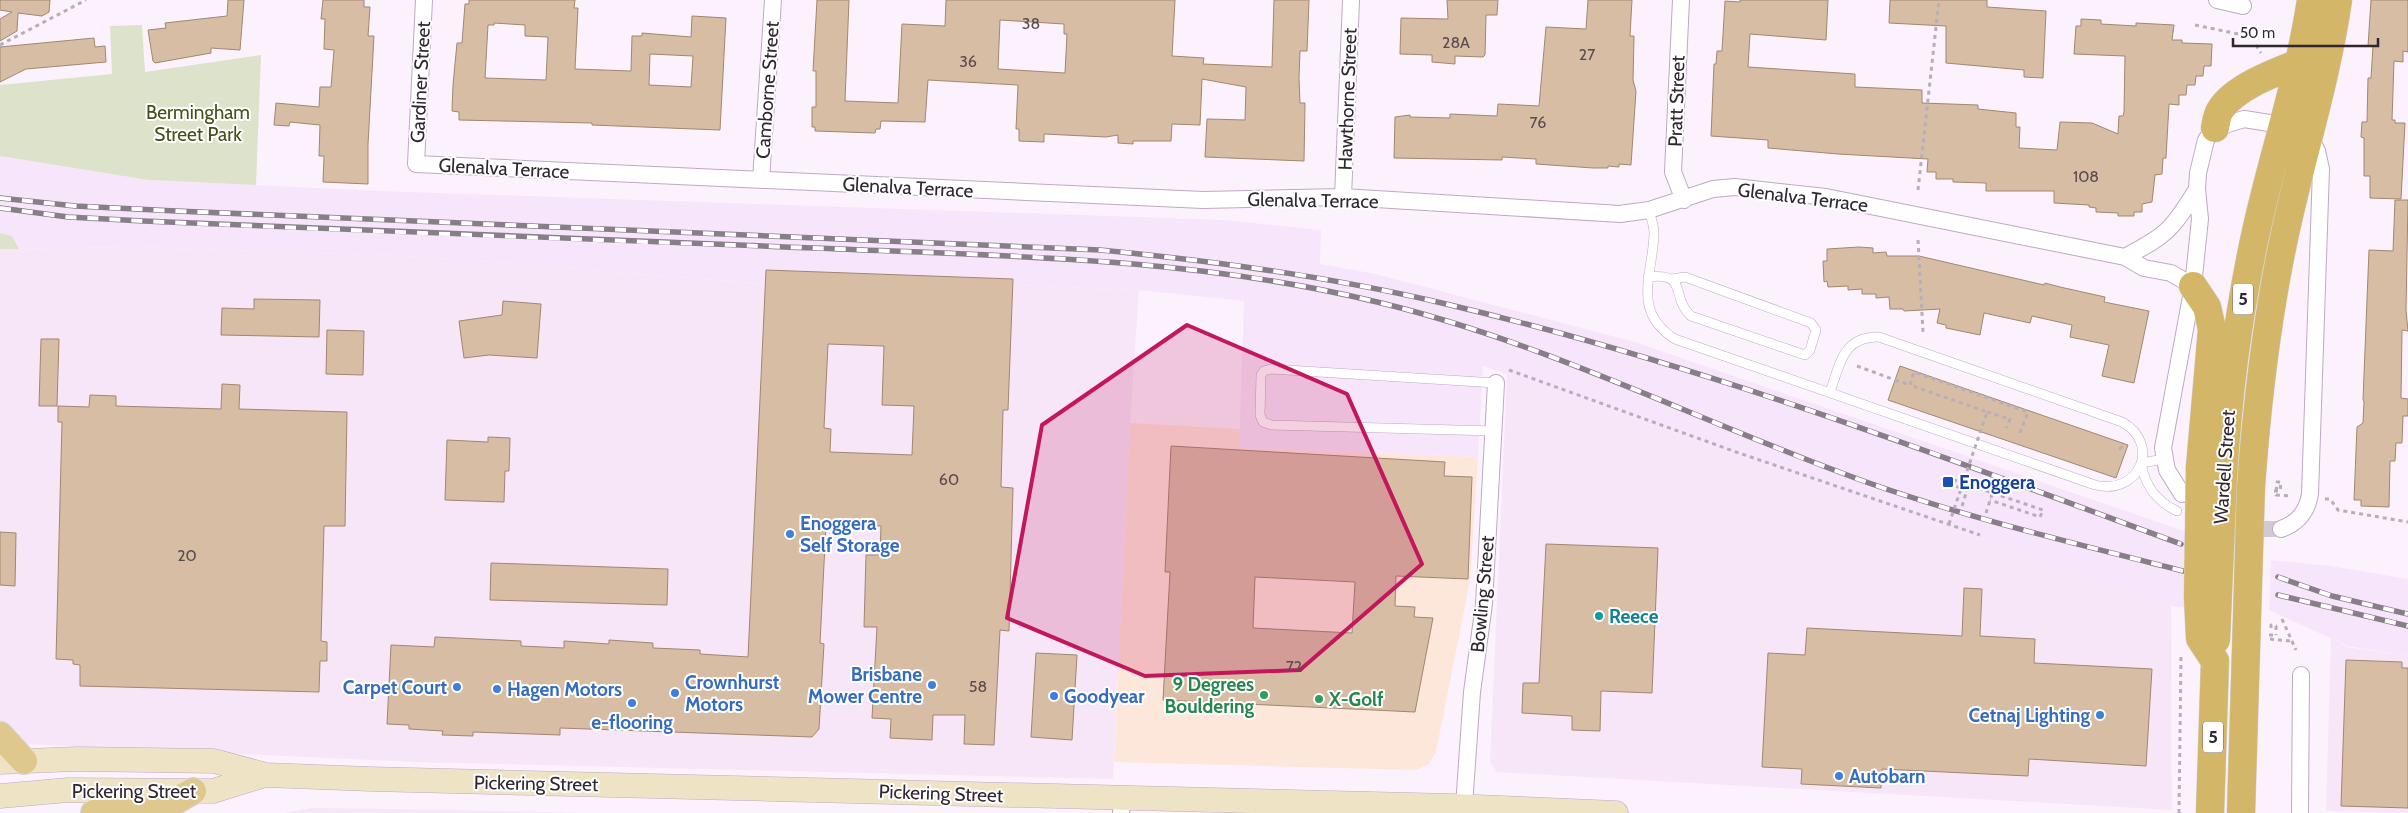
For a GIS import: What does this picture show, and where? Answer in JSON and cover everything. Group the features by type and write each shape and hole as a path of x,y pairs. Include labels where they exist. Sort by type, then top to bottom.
{"highway":[{"name":"Wardell Street","path":"2211,472 2227,411 2243,296 2254,236 2298,63 2311,0"},
{"name":"Wardell Street","path":"2241,813 2251,486 2256,414 2272,301 2283,242 2328,62 2338,0"},
{"path":"2215,128 2220,109 2234,97 2262,78 2298,63"},
{"path":"2193,286 2207,307 2212,329 2211,472"},
{"name":"5","path":"2210,813 2215,661 2200,638 2198,597 2211,472"}],"main road":[{"path":"0,735 12,762"},
{"name":"Pickering Street","path":"12,762 120,759 214,761 266,775 1122,805 1464,806 1616,813"},
{"name":"Pickering Street","path":"0,796 68,790 213,791 266,775"},
{"path":"94,813 160,810 193,791"}],"street":[{"name":"Gardiner Street","path":"416,164 424,0"},
{"name":"Camborne Street","path":"761,180 773,0"},
{"name":"Hawthorne Street","path":"1343,197 1351,0"},
{"name":"Pratt Street","path":"1681,0 1673,172 1684,200"},
{"path":"2217,0 2243,6"},
{"path":"2182,494 2173,481 2164,458 2164,438 2193,286 2200,219 2197,189 2202,153 2215,128 2244,120 2282,126 2310,137 2318,151 2321,169 2310,494 2304,512 2299,519 2281,529"},
{"name":"Glenalva Terrace","path":"416,164 1204,200 1343,197 1620,214 1649,210 1713,189 1735,187 1826,197 2125,257 2144,268 2171,272 2193,286"},
{"path":"2125,257 2157,240 2169,231 2185,211 2197,189"},
{"name":"Bowling Street","path":"1464,806 1472,692 1484,604 1496,382"},
{"path":"2300,813 2301,675"}],"lane":[{"path":"1649,210 1654,232 1648,277 1650,312 1662,330 1675,339 2104,487 2123,484 2138,472 2143,455 2140,438 2129,426 2122,422 1879,338 1860,339 1846,350 1830,392"},
{"path":"1648,277 1663,275 1672,279 1685,277 1811,323 1816,330 1810,350 1805,355 1692,316 1682,306 1679,292 1672,279"},
{"path":"1494,431 1271,425 1263,422 1260,415 1261,374 1264,370 1271,369 1496,382"},
{"path":"2141,463 2164,458"},
{"path":"2141,463 2143,473 2152,493 2177,511"}],"path":[{"path":"0,45 86,0"},
{"path":"1918,190 1939,0"},
{"path":"2195,25 2248,36"},
{"path":"2256,45 2263,57"},
{"path":"1918,240 1923,332"},
{"path":"1856,366 2010,419 2006,428"},
{"path":"1496,382 1497,367 1511,370 1736,452 1980,535"},
{"path":"1910,384 1914,372 2028,412 2020,433"},
{"path":"1949,524 1987,412"},
{"path":"2119,449 2125,445"},
{"path":"1962,506 1967,490 1943,482 1945,477 2043,510 2040,517 1990,500"},
{"path":"2276,495 2277,482 2281,482 2280,492"},
{"path":"1986,513 1995,485"},
{"path":"2330,499 2338,510 2408,522"},
{"path":"2282,619 2290,641 2296,650"},
{"path":"2276,635 2276,626 2271,625 2270,640 2290,641"},
{"path":"2179,813 2181,649"}],"highlighted area":[{"path":"1187,325 1347,394 1422,564 1300,670 1145,676 1007,618 1042,425"}],"shaded area":[{"path":"0,156 148,180 382,191 1225,220 1321,230 1320,264 1376,274 1635,342 2190,533 2190,608 2171,606 2027,553 1931,523 1483,366 1478,457 1239,448 1244,301 1139,290 1013,285 1013,279 767,270 766,284 427,257 137,247 0,249"},
{"path":"137,247 427,257 765,284 766,270 1013,279 1013,285 1139,290 1130,423 1113,779 414,762 24,744 0,723 0,249"},
{"path":"1507,374 1931,523 2027,553 2171,606 2172,810 1497,772 1490,762"},
{"path":"1130,423 1240,429 1239,448 1478,457 1470,581 1436,752 1429,764 1416,770 1114,762"},
{"path":"2271,560 2331,566 2408,579 2408,656 2347,646 2269,610"},
{"path":"2331,638 2347,647 2408,656 2408,813 2326,811"},
{"path":"312,808 394,809 592,813 283,813"}],"green space":[{"name":"Bermingham Street Park","path":"142,25 145,72 261,55 256,185 148,180 0,156 0,85 112,74 110,26"},
{"path":"0,233 12,236 19,249 0,249"}],"building":[{"path":"0,0 50,0 49,12 42,16 18,13 17,31 0,41 0,19 12,12 0,10"},
{"path":"228,0 244,0 240,50 211,48 211,53 155,63 153,61 148,30 166,28 165,23 227,16"},
{"path":"323,0 364,0 364,7 370,7 368,36 374,36 368,144 368,184 323,182 324,156 319,156 320,125 290,122 289,126 274,125 276,103 319,107 320,87 331,87 334,50 324,49 325,19 321,19"},
{"path":"469,0 575,0 574,8 578,8 575,69 631,71 632,36 642,36 642,33 691,37 692,16 726,18 720,130 592,125 592,123 459,120 459,112 452,111 453,85 457,43 462,43 465,4 469,4","holes":["494,23 525,25 525,36 548,37 546,80 485,78 488,25 494,25","650,54 693,56 691,87 649,85"]},
{"path":"817,0 849,0 845,101 898,103 902,24 945,26 946,0 1175,0 1172,56 1204,58 1203,64 1272,67 1274,0 1309,0 1307,51 1300,51 1299,78 1300,103 1305,103 1304,161 1205,157 1207,119 1245,120 1246,87 1202,79 1200,125 1172,124 1171,141 1133,141 1133,144 1118,143 1118,135 1106,137 1044,134 1044,142 1019,141 1019,129 1016,129 1018,85 928,80 925,122 881,121 880,129 876,129 875,133 815,131 815,127 812,127 812,107 816,107 816,71 813,71","holes":["1000,20 1064,24 1064,34 1067,34 1065,73 998,69"]},
{"path":"1447,0 1498,0 1497,15 1486,15 1485,55 1483,57 1455,56 1455,64 1432,62 1432,55 1400,54 1401,18 1448,19"},
{"path":"1588,0 1632,0 1630,36 1634,36 1633,80 1636,91 1631,165 1619,164 1619,167 1593,168 1536,164 1536,159 1502,157 1502,160 1394,158 1395,117 1410,115 1410,117 1450,118 1450,114 1497,116 1498,104 1539,106 1546,27 1586,29"},
{"path":"1740,0 1828,0 1826,40 1750,34 1748,67 1855,74 1855,87 1922,90 1922,103 1978,105 1978,109 2016,113 2016,127 2020,127 2019,148 2057,150 2060,122 2092,123 2118,134 2119,116 2123,116 2124,112 2125,56 2074,54 2076,26 2081,26 2081,19 2101,20 2101,24 2136,26 2136,23 2174,25 2172,40 2182,40 2182,43 2212,44 2211,66 2204,66 2203,76 2196,76 2195,85 2187,85 2186,95 2179,95 2179,105 2169,104 2166,158 2163,158 2162,174 2155,175 2152,202 2142,204 2142,212 2134,212 2134,216 2118,216 2118,213 2096,212 2096,208 2089,207 2089,205 2054,203 2054,191 1986,191 1986,183 1953,182 1953,179 1936,179 1936,172 1927,172 1928,159 1768,148 1768,140 1711,136 1714,64 1716,64 1717,51 1722,51 1725,1 1740,2"},
{"path":"1890,0 1987,0 1987,7 2046,11 2043,78 2024,77 2024,70 1946,63 1946,26 1889,23"},
{"path":"2371,0 2408,0 2408,52 2403,51 2403,62 2394,61 2392,120 2395,120 2395,123 2405,123 2401,199 2370,198 2370,176 2364,176 2364,138 2361,137 2362,122 2367,122 2368,78 2371,78 2373,46 2368,46"},
{"path":"94,38 95,47 105,46 106,62 26,69 0,82 0,47"},
{"path":"2395,200 2408,200 2406,310 2408,331 2402,330 2401,398 2408,399 2408,416 2403,416 2402,443 2396,443 2395,461 2390,461 2389,507 2361,506 2361,500 2354,500 2357,427 2363,423 2369,250 2393,251"},
{"path":"1873,248 1873,253 1886,252 1887,256 1919,256 2044,285 2045,283 2105,297 2104,302 2149,311 2134,383 2102,376 2109,345 2070,337 2072,325 2032,316 2030,323 1984,313 1980,335 1946,328 1946,325 1937,323 1940,309 1904,311 1903,309 1890,309 1889,297 1876,298 1876,294 1862,294 1862,289 1848,290 1848,286 1828,287 1827,281 1824,282 1823,261 1827,261 1827,249"},
{"path":"766,270 1013,279 1008,410 1003,410 1001,487 1013,488 1009,631 1000,630 994,745 964,744 965,715 933,715 932,740 890,738 891,719 872,718 877,627 864,627 866,555 880,555 881,526 826,524 820,643 824,644 819,729 812,737 560,728 560,735 473,732 473,736 442,735 443,731 409,729 409,725 387,724 391,645 434,647 435,637 521,641 521,646 564,648 564,641 609,644 609,640 653,643 653,648 700,650 700,654 748,657","holes":["828,344 884,346 882,405 914,406 912,455 830,452 831,429 824,428"]},
{"path":"254,299 320,300 319,337 221,335 222,308 254,309"},
{"path":"503,301 541,304 537,358 489,355 464,358 459,321 502,315"},
{"path":"327,330 364,331 363,375 326,374"},
{"path":"41,339 59,339 57,406 39,406"},
{"path":"1900,366 2128,445 2116,478 1888,400"},
{"path":"222,384 240,385 239,409 347,412 345,526 324,526 321,641 327,642 327,661 320,661 319,692 80,686 80,665 73,664 73,660 56,659 62,422 58,422 58,406 89,407 90,395 116,396 116,406 221,409"},
{"path":"488,437 510,438 509,471 505,471 504,502 445,500 447,440 488,442"},
{"path":"1171,446 1445,462 1444,476 1472,477 1468,579 1396,576 1395,606 1415,607 1414,617 1433,618 1415,712 1163,700 1170,572 1165,572","holes":["1255,577 1355,582 1352,633 1253,628"]},
{"path":"0,532 16,533 15,586 0,585"},
{"name":"Reece","path":"1546,544 1658,548 1652,693 1601,691 1600,731 1572,730 1572,716 1522,713 1523,683 1539,683"},
{"path":"491,563 668,569 667,605 490,600"},
{"path":"1964,588 1982,589 1980,636 2035,639 2034,663 2152,669 2146,766 2029,759 2028,776 1882,769 1881,788 1801,784 1802,769 1762,767 1768,653 1805,655 1807,628 1962,636"},
{"name":"Goodyear","path":"1036,653 1077,655 1072,740 1031,737"},
{"path":"2346,660 2402,662 2402,668 2408,668 2408,808 2341,806"}],"tunnel":[{"path":"2214,517 2260,529 2281,529"}],"railway":[{"path":"0,198 75,206 176,211 1100,250 1274,271 1403,294 1540,328 1633,354 1817,413 2181,544"},
{"path":"0,208 68,217 143,221 955,253 1097,261 1168,267 1308,287 1377,302 1441,319 1503,339 1626,386 1808,460 1907,496 2025,530 2183,571"},
{"path":"2278,577 2332,596 2408,614"},
{"path":"2278,595 2408,626"}],"place":[{"name":"Enoggera","path":"1948,482"},
{"name":"Enoggera Self Storage","path":"790,534"},
{"name":"Reece","path":"1599,616"},
{"name":"Brisbane Mower Centre","path":"932,685"},
{"name":"Carpet Court","path":"457,687"},
{"name":"Hagen Motors","path":"497,689"},
{"name":"Crownhurst Motors","path":"675,693"},
{"name":"9 Degrees Bouldering","path":"1264,695"},
{"name":"Goodyear","path":"1054,696"},
{"name":"X-Golf","path":"1319,699"},
{"name":"e-flooring","path":"632,703"},
{"name":"Cetnaj Lighting","path":"2100,715"},
{"name":"Autobarn","path":"1839,776"}]}
